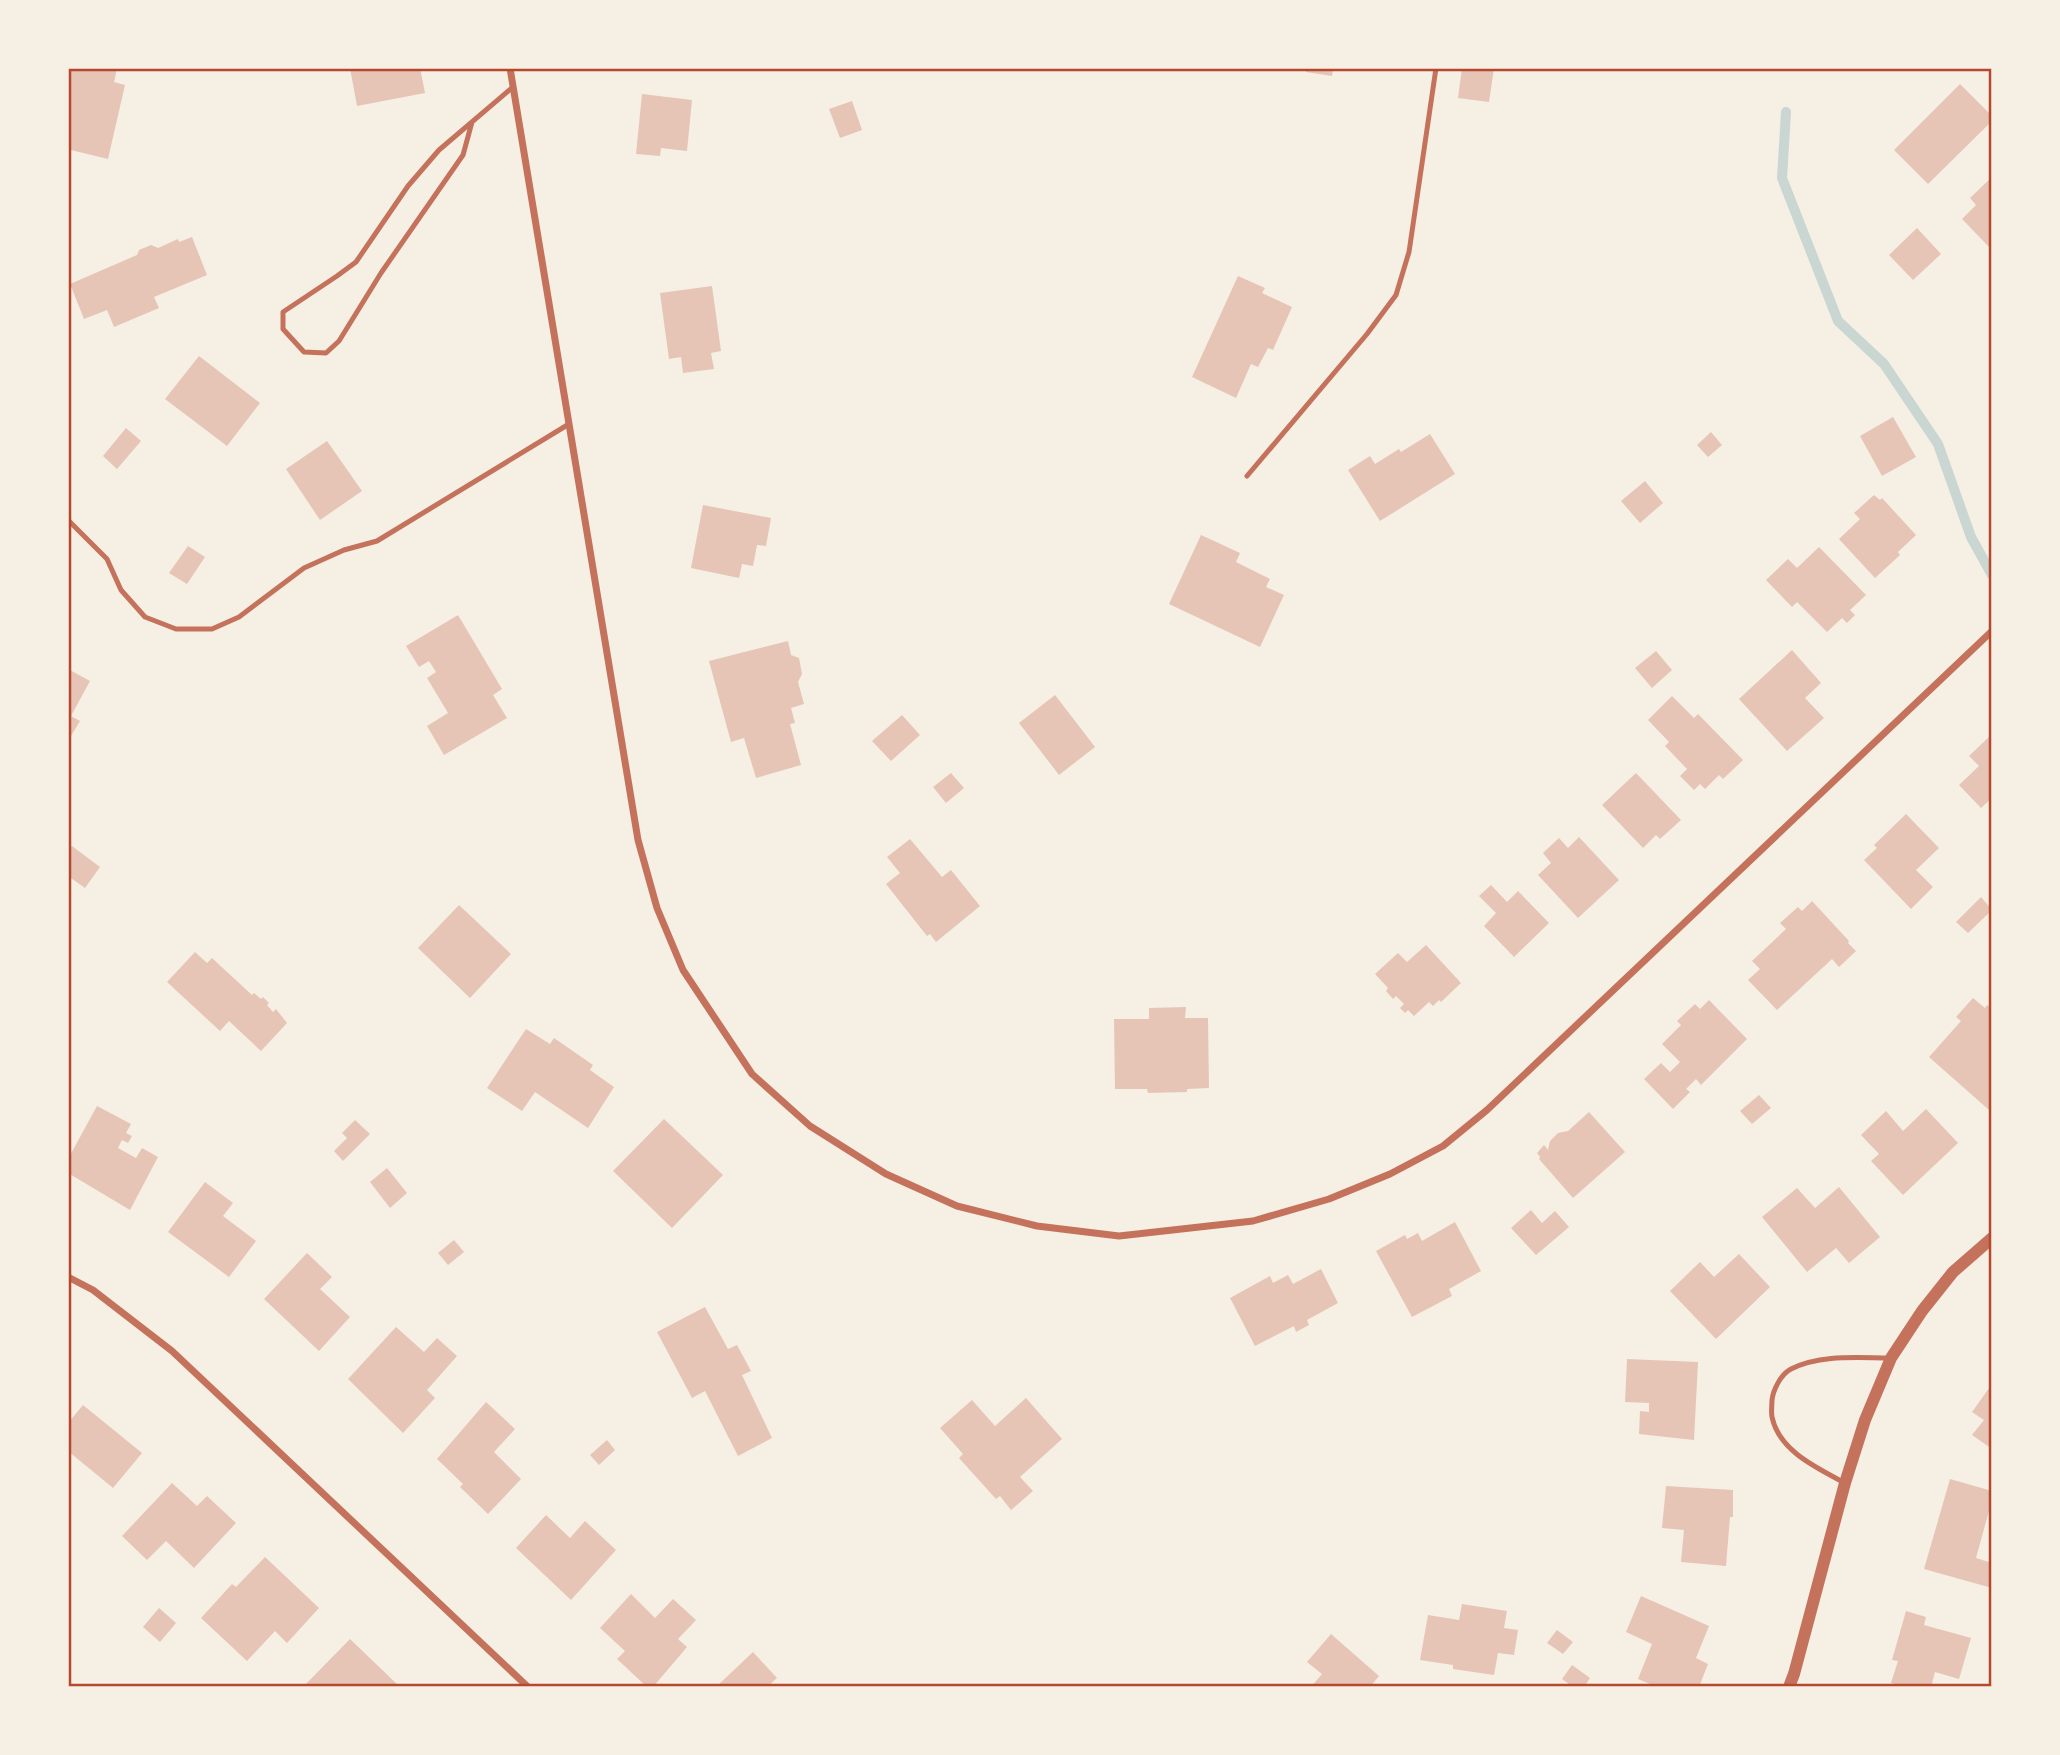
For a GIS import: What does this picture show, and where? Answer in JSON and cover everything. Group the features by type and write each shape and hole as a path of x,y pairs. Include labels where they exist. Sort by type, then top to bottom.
{"street":[{"path":"510,68 638,839 657,908 683,970 752,1074 810,1126 886,1174 957,1206 1037,1226 1119,1236 1253,1221 1329,1199 1390,1174 1443,1146 1488,1110 1992,631"},
{"path":"1789,1687 1845,1483 1865,1420 1891,1359 1922,1311 1953,1272 1992,1238"},
{"path":"68,1276 93,1290 172,1351 528,1687"}],"lane":[{"path":"1247,476 1367,334 1396,295 1409,253 1436,68"},
{"path":"472,122 463,155 381,273 339,341 326,353 304,352 283,329 283,312 356,262 408,186 439,150 513,87"},
{"path":"68,520 107,559 121,590 145,617 176,629 212,629 239,617 304,568 344,550 377,541 569,424"},
{"path":"1845,1483 1807,1463 1783,1441 1772,1416 1772,1393 1787,1371 1803,1364 1838,1357 1891,1359"}],"building":[{"path":"72,68 117,68 114,82 125,85 108,159 71,150 68,157 68,83"},
{"path":"350,68 420,68 425,93 357,106"},
{"path":"1306,68 1333,68 1332,76 1306,72"},
{"path":"1462,68 1494,68 1489,102 1458,98"},
{"path":"1960,84 1992,116 1992,121 1928,184 1894,150"},
{"path":"642,94 692,100 687,151 661,148 660,156 636,154"},
{"path":"852,101 862,130 840,138 829,109"},
{"path":"1992,177 1990,248 1962,219 1976,205 1970,198"},
{"path":"1917,228 1941,254 1913,280 1889,255"},
{"path":"192,237 207,275 154,297 159,308 114,327 107,310 84,319 70,284 137,255 139,250 151,245 158,248 178,239 179,242"},
{"path":"1238,276 1265,288 1262,293 1292,307 1273,350 1268,348 1258,367 1251,364 1236,398 1192,377"},
{"path":"712,286 721,351 711,353 714,369 683,373 681,357 669,359 660,293"},
{"path":"199,356 260,403 227,446 165,399"},
{"path":"1893,417 1916,457 1882,476 1860,436"},
{"path":"126,428 141,441 117,469 103,456"},
{"path":"1711,432 1722,445 1708,457 1697,445"},
{"path":"1430,434 1455,474 1380,521 1348,470 1370,456 1375,464"},
{"path":"327,441 362,491 320,520 286,469"},
{"path":"1645,481 1663,503 1640,523 1621,501"},
{"path":"1874,495 1880,500 1882,498 1916,535 1898,552 1900,555 1875,578 1839,539 1860,519 1854,513"},
{"path":"703,505 771,518 766,546 757,545 753,566 742,564 739,578 691,568"},
{"path":"1201,535 1240,553 1236,562 1270,579 1266,587 1284,595 1260,647 1169,604"},
{"path":"188,546 205,557 187,584 169,573"},
{"path":"1819,547 1866,595 1850,610 1855,615 1847,623 1842,618 1827,632 1797,602 1792,607 1766,580 1788,559 1797,568"},
{"path":"458,615 502,689 493,695 507,718 444,755 427,726 448,713 427,678 436,672 429,661 419,667 406,646"},
{"path":"788,641 791,655 799,658 802,674 798,682 804,704 791,708 795,723 790,724 801,765 756,778 744,738 731,742 709,661"},
{"path":"1792,650 1821,683 1805,698 1824,718 1787,751 1739,699"},
{"path":"1656,651 1672,670 1652,688 1635,668"},
{"path":"68,669 90,681 71,716 80,721 68,741"},
{"path":"1055,695 1095,747 1059,775 1019,723"},
{"path":"1672,696 1694,718 1698,714 1743,760 1723,779 1719,775 1705,789 1700,784 1694,790 1680,776 1687,769 1665,746 1669,742 1648,720"},
{"path":"902,715 920,735 891,761 872,741"},
{"path":"1992,734 1992,798 1981,808 1959,785 1979,766 1969,756"},
{"path":"951,773 964,788 946,803 933,787"},
{"path":"1636,773 1681,820 1660,839 1656,835 1643,848 1602,805"},
{"path":"1906,814 1939,848 1916,870 1933,887 1911,909 1864,860 1877,848 1874,845"},
{"path":"1579,837 1619,880 1578,918 1538,875 1551,863 1543,853 1559,838 1568,848"},
{"path":"910,839 942,877 951,870 980,906 936,942 930,934 927,936 886,884 900,873 887,857"},
{"path":"72,846 100,867 85,888 68,876 68,851"},
{"path":"1491,885 1507,902 1518,891 1549,923 1514,957 1484,926 1496,913 1479,896"},
{"path":"1981,897 1992,910 1968,933 1956,922"},
{"path":"1812,901 1856,951 1839,967 1832,959 1777,1010 1748,980 1760,969 1752,961 1786,929 1780,923 1798,907 1802,911"},
{"path":"459,905 511,954 470,998 418,948"},
{"path":"1426,945 1461,983 1441,1002 1439,1000 1433,1006 1429,1002 1414,1016 1408,1010 1405,1013 1400,1008 1404,1004 1396,996 1393,999 1386,991 1388,988 1375,974 1398,953 1407,962"},
{"path":"195,952 207,963 212,958 252,995 254,993 261,999 263,997 273,1012 276,1009 287,1023 261,1051 229,1021 220,1031 167,982"},
{"path":"1973,998 1985,1008 1987,1005 1992,1009 1992,1106 1989,1110 1929,1057 1961,1021 1956,1017"},
{"path":"1709,1000 1747,1039 1701,1085 1696,1079 1686,1089 1690,1092 1673,1109 1644,1079 1661,1063 1670,1072 1680,1062 1662,1044 1681,1025 1677,1021 1695,1004 1700,1009"},
{"path":"1186,1007 1185,1018 1208,1018 1209,1088 1187,1089 1187,1092 1148,1093 1147,1089 1115,1089 1114,1019 1149,1019 1149,1008"},
{"path":"526,1029 550,1044 554,1038 593,1065 590,1070 614,1087 588,1128 535,1092 522,1111 487,1088"},
{"path":"1759,1095 1771,1108 1752,1124 1740,1111"},
{"path":"97,1106 131,1124 126,1133 132,1136 128,1143 122,1140 118,1148 136,1158 142,1148 158,1157 130,1210 68,1173 68,1159"},
{"path":"1926,1109 1958,1143 1903,1195 1871,1161 1879,1154 1861,1135 1886,1111 1903,1131"},
{"path":"1589,1112 1625,1152 1573,1198 1539,1159 1537,1153 1544,1145 1548,1150 1550,1141 1558,1133 1568,1131"},
{"path":"664,1119 723,1175 672,1228 613,1171"},
{"path":"355,1120 370,1134 343,1161 334,1151 347,1138 342,1133"},
{"path":"387,1168 407,1193 390,1208 370,1182"},
{"path":"205,1182 233,1203 223,1216 256,1241 229,1277 168,1232"},
{"path":"1839,1187 1880,1237 1849,1263 1836,1248 1807,1272 1762,1217 1797,1188 1815,1208"},
{"path":"1531,1210 1542,1223 1555,1211 1569,1227 1536,1255 1511,1228"},
{"path":"1455,1222 1481,1271 1449,1289 1452,1296 1412,1317 1376,1251 1405,1235 1407,1239 1418,1233 1422,1241"},
{"path":"454,1240 464,1252 448,1265 438,1253"},
{"path":"307,1253 332,1277 320,1289 350,1317 319,1351 264,1299"},
{"path":"1739,1254 1770,1287 1716,1339 1670,1291 1700,1262 1714,1277"},
{"path":"1321,1269 1338,1303 1307,1320 1309,1325 1296,1332 1294,1326 1255,1346 1230,1298 1270,1276 1273,1283 1288,1275 1293,1284"},
{"path":"705,1307 728,1349 737,1345 751,1371 742,1375 772,1438 738,1456 705,1391 692,1398 657,1332"},
{"path":"396,1327 424,1352 437,1338 457,1356 427,1390 435,1398 403,1433 348,1379"},
{"path":"1627,1359 1698,1362 1694,1440 1639,1434 1640,1411 1649,1412 1649,1403 1625,1402"},
{"path":"1992,1384 1992,1449 1972,1435 1984,1420 1972,1412"},
{"path":"1026,1398 1062,1439 1020,1477 1033,1491 1011,1510 1000,1496 996,1499 959,1458 963,1454 940,1428 972,1400 995,1426"},
{"path":"486,1402 515,1429 494,1452 521,1479 488,1514 460,1487 463,1484 437,1459"},
{"path":"83,1405 142,1453 113,1488 68,1451 68,1423"},
{"path":"607,1440 615,1450 599,1465 590,1455"},
{"path":"1950,1479 1992,1491 1976,1558 1992,1563 1992,1588 1924,1569"},
{"path":"172,1483 197,1506 207,1496 236,1523 194,1568 166,1541 147,1560 122,1536"},
{"path":"1666,1486 1733,1490 1733,1517 1730,1517 1726,1566 1681,1562 1684,1530 1662,1528"},
{"path":"546,1515 570,1538 585,1521 616,1550 571,1600 516,1548"},
{"path":"265,1557 319,1608 287,1643 275,1631 247,1661 201,1618 232,1584 236,1587"},
{"path":"631,1594 655,1618 673,1599 696,1620 678,1639 687,1647 653,1687 647,1687 617,1659 625,1651 600,1628"},
{"path":"1641,1596 1709,1626 1696,1658 1708,1664 1699,1687 1657,1687 1638,1679 1652,1644 1626,1632"},
{"path":"1462,1604 1507,1611 1504,1628 1518,1630 1514,1655 1498,1653 1494,1675 1453,1669 1453,1665 1420,1660 1428,1615 1459,1620"},
{"path":"159,1608 176,1623 160,1642 143,1627"},
{"path":"1906,1611 1926,1617 1924,1625 1971,1638 1959,1679 1935,1672 1931,1687 1906,1687 1891,1683 1898,1661 1892,1660"},
{"path":"1557,1630 1573,1642 1563,1654 1547,1643"},
{"path":"1331,1634 1379,1676 1370,1687 1311,1687 1322,1674 1307,1662"},
{"path":"350,1639 400,1687 303,1687"},
{"path":"753,1652 777,1678 767,1687 716,1687"},
{"path":"1572,1665 1590,1678 1584,1687 1573,1687 1562,1679"}],"waterway":[{"path":"1786,112 1782,178 1838,321 1884,364 1938,444 1971,537 1992,575"}]}
